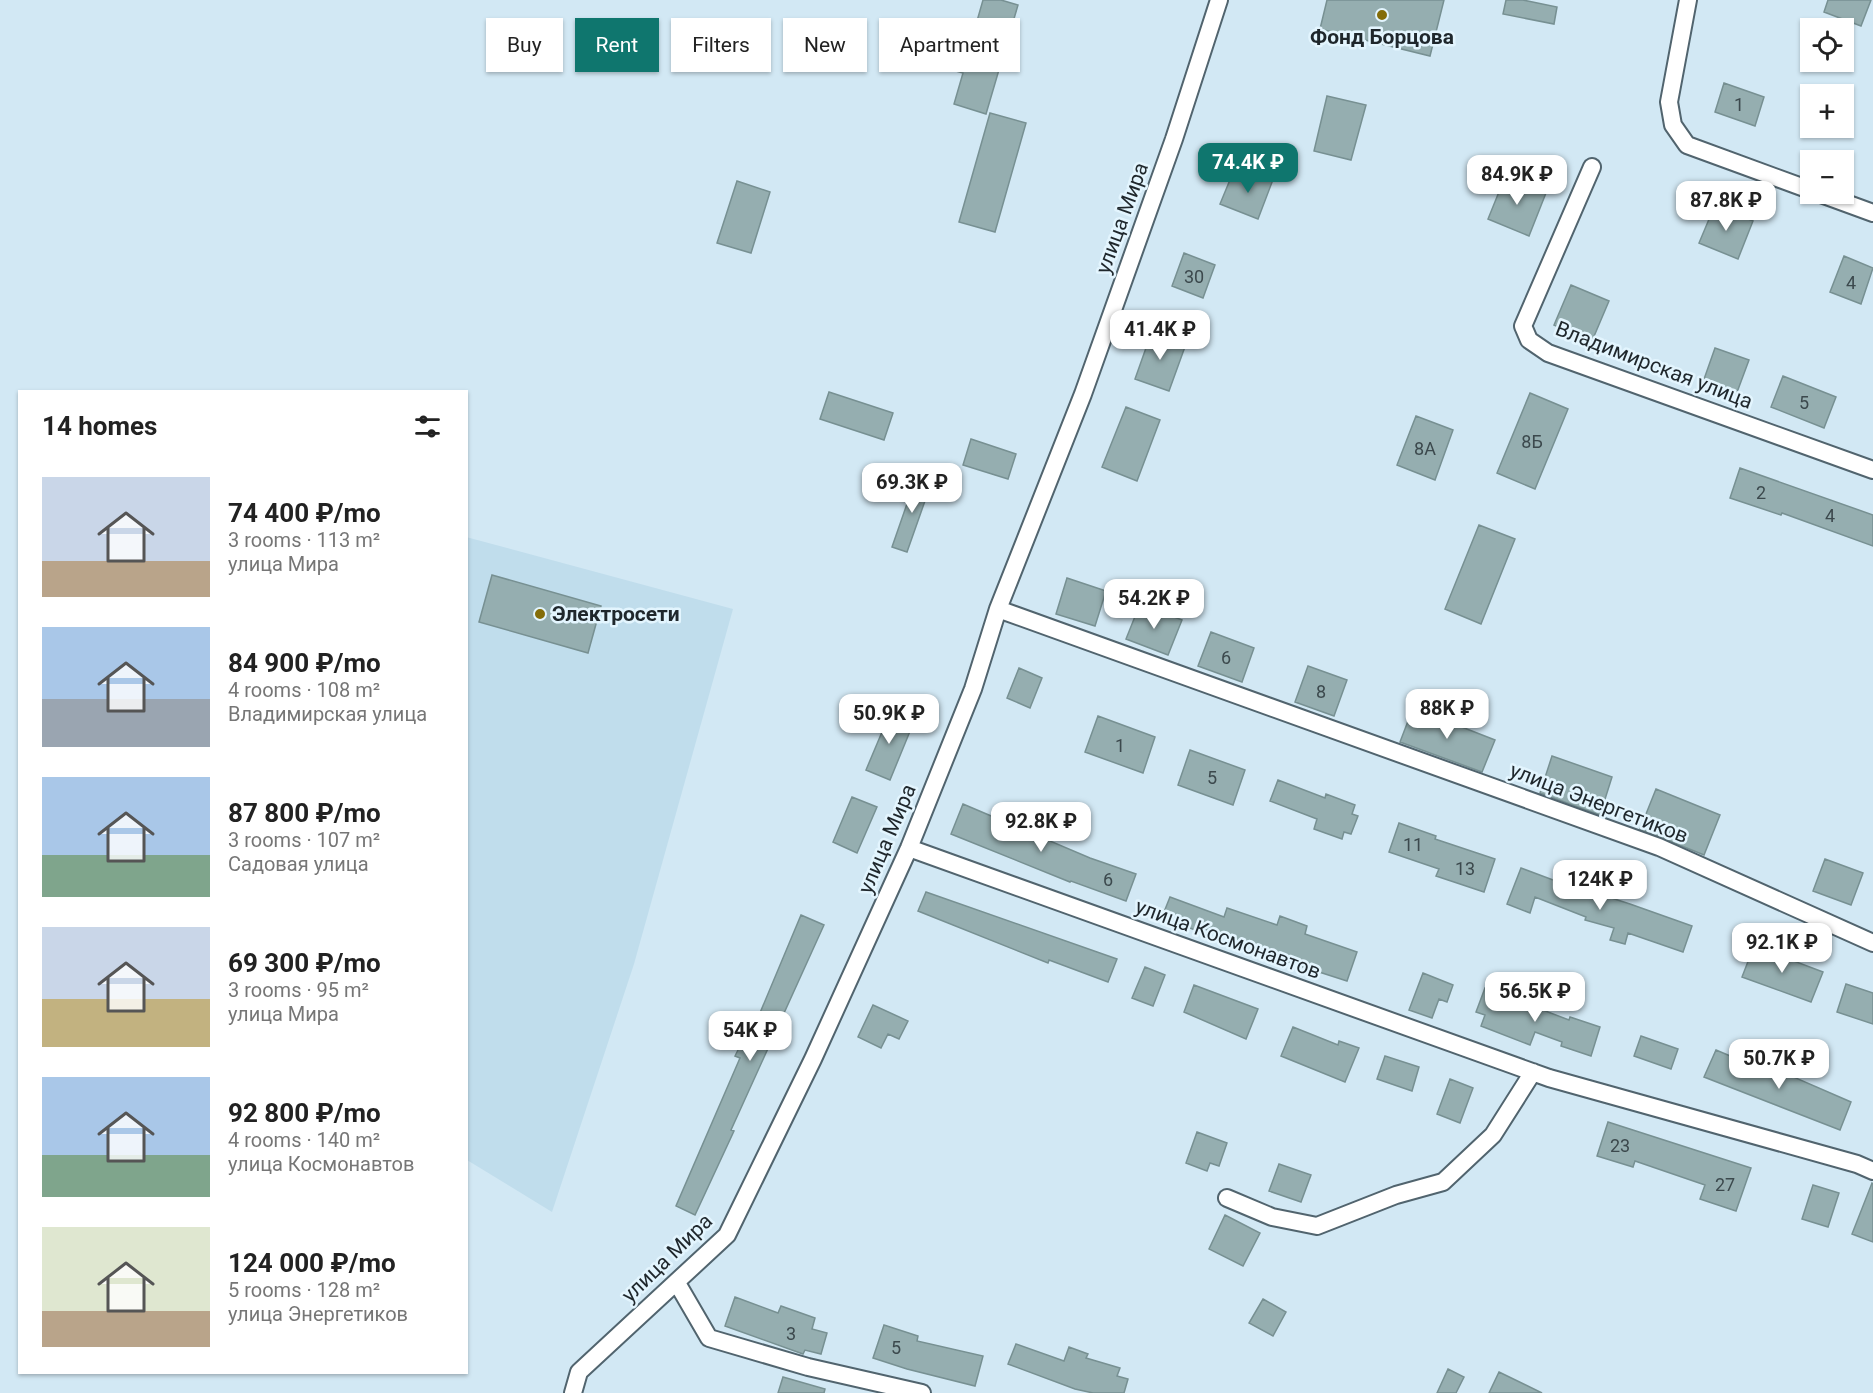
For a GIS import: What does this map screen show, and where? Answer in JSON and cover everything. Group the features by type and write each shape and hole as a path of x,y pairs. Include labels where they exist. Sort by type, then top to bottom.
{"street":[{"name":"улица Мира","path":"573,1393 579,1371 727,1235 813,1059 909,848 974,689 998,609 1083,394 1174,139 1218,0"},
{"path":"1688,0 1669,102 1673,125 1687,144 1800,186"},
{"name":"Владимирская улица","path":"1592,167 1523,326 1529,340 1548,353 1873,470"},
{"path":"1848,204 1873,213"},
{"name":"улица Энергетиков","path":"998,609 1659,847 1873,944"},
{"name":"улица Космонавтов","path":"909,848 1533,1072 1857,1164 1873,1171"},
{"path":"1227,1198 1272,1217 1317,1226 1396,1195 1443,1182 1493,1135 1533,1072"},
{"path":"677,1283 710,1338 808,1367 922,1393"}],"shaded area":[{"path":"468,538 733,609 634,964 552,1212 468,1161"}],"building":[{"path":"983,0 1001,0 1018,5 1014,18 978,18"},
{"name":"Фонд Борцова","path":"1327,0 1444,0 1430,56 1320,29"},
{"path":"1506,0 1523,0 1557,7 1554,24 1503,14"},
{"path":"1828,0 1871,0 1861,26 1854,23 1854,18 1840,18 1824,12"},
{"path":"959,72 998,72 986,114 954,104 963,73"},
{"path":"1724,83 1764,97 1755,126 1715,112"},
{"path":"1327,96 1366,105 1351,160 1314,151"},
{"path":"990,113 1026,123 995,232 959,222"},
{"path":"1256,170 1274,177 1258,219 1220,204 1232,175 1251,182"},
{"path":"1505,177 1546,193 1529,236 1488,219"},
{"path":"737,181 770,192 751,253 717,243"},
{"path":"1715,205 1753,221 1738,259 1699,243"},
{"path":"1184,253 1215,265 1203,298 1172,286"},
{"path":"1844,256 1873,268 1861,304 1830,292"},
{"path":"1571,285 1609,301 1592,341 1554,325"},
{"path":"1152,331 1186,344 1169,391 1135,379"},
{"path":"1715,348 1749,360 1736,395 1703,382"},
{"path":"1783,376 1836,397 1824,428 1771,407"},
{"path":"829,392 893,413 884,440 820,419"},
{"path":"1530,393 1568,409 1535,489 1497,473"},
{"path":"1126,407 1160,420 1137,481 1102,467"},
{"path":"1416,416 1453,430 1435,480 1397,465"},
{"path":"971,439 1016,454 1008,479 963,465"},
{"path":"1740,468 1873,515 1873,546 1782,513 1781,515 1730,498"},
{"path":"917,475 932,481 907,552 892,547"},
{"path":"1479,525 1515,539 1481,624 1445,609"},
{"name":"Электросети","path":"492,575 601,606 588,653 479,622"},
{"path":"1067,578 1106,591 1095,626 1056,614"},
{"path":"1140,604 1182,620 1168,655 1126,639"},
{"path":"1211,632 1254,648 1242,682 1198,666"},
{"path":"1308,666 1347,680 1334,716 1295,702"},
{"path":"1019,668 1042,678 1030,708 1007,698"},
{"path":"1413,708 1495,740 1482,772 1400,742"},
{"path":"881,711 913,724 890,780 866,770 882,732 874,729"},
{"path":"1098,716 1155,737 1143,773 1085,752"},
{"path":"1190,750 1245,770 1233,805 1178,785"},
{"path":"1552,756 1612,777 1600,815 1540,793"},
{"path":"1278,780 1325,798 1326,794 1355,805 1352,814 1358,816 1351,834 1344,832 1342,839 1314,829 1317,819 1270,801"},
{"path":"1656,789 1720,815 1704,855 1640,829"},
{"path":"852,797 877,807 857,853 833,842"},
{"path":"963,804 1090,858 1136,874 1126,901 1070,882 951,834"},
{"path":"1399,823 1436,836 1435,839 1495,859 1484,892 1436,876 1439,869 1389,852"},
{"path":"1825,859 1863,873 1851,905 1813,891"},
{"path":"1521,868 1593,895 1593,892 1692,926 1683,952 1628,933 1625,944 1610,940 1614,928 1585,920 1586,917 1535,897 1530,913 1507,904"},
{"path":"926,892 1117,959 1108,982 1049,960 1048,963 918,911"},
{"path":"1170,897 1224,917 1227,908 1277,925 1280,916 1307,926 1305,934 1357,952 1347,981 1285,961 1266,954 1267,951 1196,926 1195,930 1162,917"},
{"path":"801,915 824,925 695,1215 676,1206 740,1058 735,1056 754,1018 757,1020"},
{"path":"1754,946 1823,972 1811,1002 1742,977"},
{"path":"1145,967 1165,975 1153,1006 1132,998"},
{"path":"1423,973 1453,985 1447,1002 1439,999 1432,1018 1409,1010"},
{"path":"1846,984 1873,993 1873,1024 1837,1012"},
{"path":"1194,985 1258,1009 1246,1039 1184,1012"},
{"path":"1485,988 1569,1020 1570,1017 1600,1027 1591,1056 1561,1046 1562,1042 1535,1032 1530,1045 1481,1026 1485,1015 1476,1012"},
{"path":"873,1005 908,1021 899,1039 888,1034 881,1048 858,1037"},
{"path":"1293,1027 1338,1045 1339,1041 1359,1048 1345,1082 1281,1056"},
{"path":"1641,1036 1678,1049 1671,1069 1634,1056"},
{"path":"1716,1050 1773,1074 1775,1069 1851,1102 1840,1130 1704,1077"},
{"path":"1385,1056 1419,1067 1412,1091 1377,1079"},
{"path":"1450,1079 1473,1088 1460,1123 1437,1114"},
{"path":"1608,1122 1751,1168 1736,1211 1700,1199 1705,1185 1635,1161 1633,1167 1597,1156"},
{"path":"1197,1132 1227,1143 1219,1166 1210,1163 1207,1171 1186,1163"},
{"path":"1279,1164 1311,1175 1301,1202 1269,1191"},
{"path":"1873,1184 1873,1242 1852,1234"},
{"path":"1813,1185 1839,1193 1828,1227 1802,1219"},
{"path":"1225,1215 1260,1233 1243,1266 1209,1249"},
{"path":"735,1297 778,1313 781,1306 815,1318 812,1329 827,1333 821,1354 805,1350 803,1354 725,1326"},
{"path":"1263,1299 1286,1312 1273,1336 1249,1323"},
{"path":"884,1325 918,1336 917,1341 983,1356 975,1386 873,1358"},
{"path":"1016,1344 1064,1361 1069,1347 1088,1354 1086,1358 1120,1368 1117,1376 1128,1379 1124,1393 1093,1393 1075,1389 1008,1364"},
{"path":"1448,1369 1464,1377 1456,1393 1437,1393"},
{"path":"1499,1372 1542,1393 1489,1393"},
{"path":"783,1377 825,1389 824,1393 778,1393"}],"place":[{"name":"Фонд Борцова","path":"1382,15"},
{"name":"Электросети","path":"540,614"}]}
